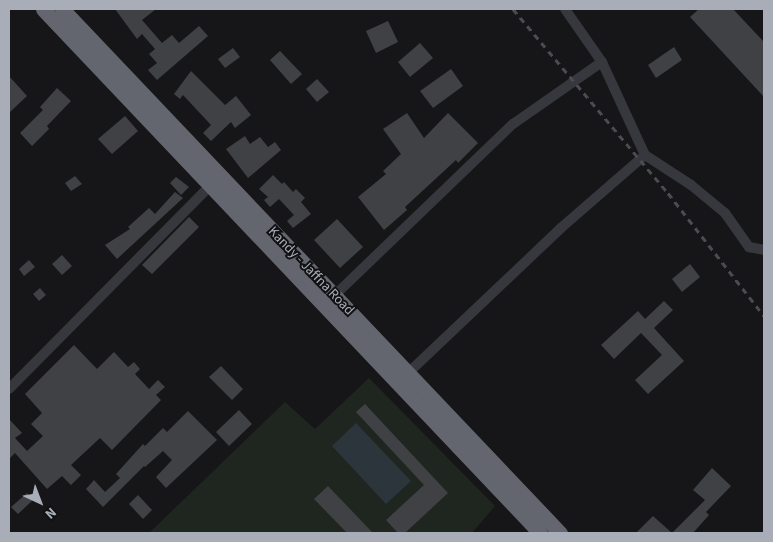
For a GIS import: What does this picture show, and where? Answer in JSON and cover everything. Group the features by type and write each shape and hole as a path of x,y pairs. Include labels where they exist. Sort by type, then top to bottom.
{"highway":[{"name":"Kandy - Jaffna Road","path":"43,9 335,296 540,533"},
{"name":"Kandy - Jaffna Road","path":"62,9 216,180 404,378 560,533"}],"street":[{"path":"565,9 602,62 645,154 691,185 725,213 749,247 764,250"},
{"path":"335,296 513,124 602,62"},
{"path":"404,378 562,228 645,154"},
{"path":"11,383 216,180"}],"shaded area":[{"path":"369,378 495,506 472,533 149,533 285,402 315,429"},
{"path":"356,423 411,481 386,504 332,446"}],"building":[{"path":"115,9 156,9 142,20 162,43 172,35 179,43 199,26 208,36 157,80 148,70 157,63 149,54 155,49 142,34 137,39"},
{"path":"699,9 733,9 764,42 764,97 690,17"},
{"path":"388,21 398,42 376,53 366,31"},
{"path":"420,43 433,58 410,77 398,62"},
{"path":"674,47 682,60 656,78 648,65"},
{"path":"233,48 240,57 225,68 218,59"},
{"path":"280,51 302,74 291,84 270,60"},
{"path":"451,69 463,86 433,108 420,91"},
{"path":"191,71 225,105 236,96 251,115 235,128 231,122 211,141 203,133 211,125 183,95 180,99 174,94"},
{"path":"9,76 27,96 9,113"},
{"path":"317,79 329,92 317,102 306,89"},
{"path":"57,88 71,101 47,126 49,129 32,146 20,133 43,110 40,107"},
{"path":"407,113 424,138 448,113 478,143 458,163 456,160 405,207 407,210 384,230 358,197 386,174 383,171 401,154 383,129"},
{"path":"125,116 138,131 112,154 98,139"},
{"path":"245,136 250,144 260,137 268,147 275,142 281,150 248,178 226,149"},
{"path":"273,175 282,184 284,182 293,192 296,189 305,198 301,202 311,214 293,228 287,221 294,215 279,199 270,207 264,200 268,197 259,189"},
{"path":"75,176 82,184 71,191 65,183"},
{"path":"176,177 189,187 181,195 170,183"},
{"path":"175,192 183,198 117,259 105,245 130,229 128,227 149,208 155,214"},
{"path":"189,217 199,227 152,274 142,265"},
{"path":"337,219 363,247 340,268 314,240"},
{"path":"62,255 72,266 62,275 52,264"},
{"path":"29,260 35,267 24,276 19,269"},
{"path":"690,264 700,277 682,292 672,279"},
{"path":"40,288 46,295 39,301 33,294"},
{"path":"664,301 673,310 654,328 684,361 648,394 635,380 662,355 641,333 614,359 601,345 638,311 645,319"},
{"path":"74,345 97,369 114,352 128,367 134,362 140,369 135,374 149,389 158,380 165,387 156,395 161,400 112,450 100,438 71,465 81,475 71,485 62,476 47,489 15,453 9,459 9,419 22,433 15,438 27,451 43,436 31,424 42,413 25,394"},
{"path":"221,366 243,389 232,400 209,377"},
{"path":"365,404 448,493 405,533 398,533 386,520 424,485 356,412"},
{"path":"239,410 252,424 229,446 216,432"},
{"path":"188,411 217,440 166,488 156,477 172,460 163,451 144,466 103,507 86,489 94,480 105,492 120,478 116,474 143,444 145,446 163,428 167,432"},
{"path":"712,468 731,486 706,512 709,515 693,533 672,533 705,500 693,490"},
{"path":"328,486 373,533 347,533 314,499"},
{"path":"27,493 33,500 18,514 11,507"},
{"path":"138,495 152,510 143,519 129,504"},
{"path":"653,516 672,533 636,533"}],"railway":[{"path":"513,9 668,193 764,316"}]}
